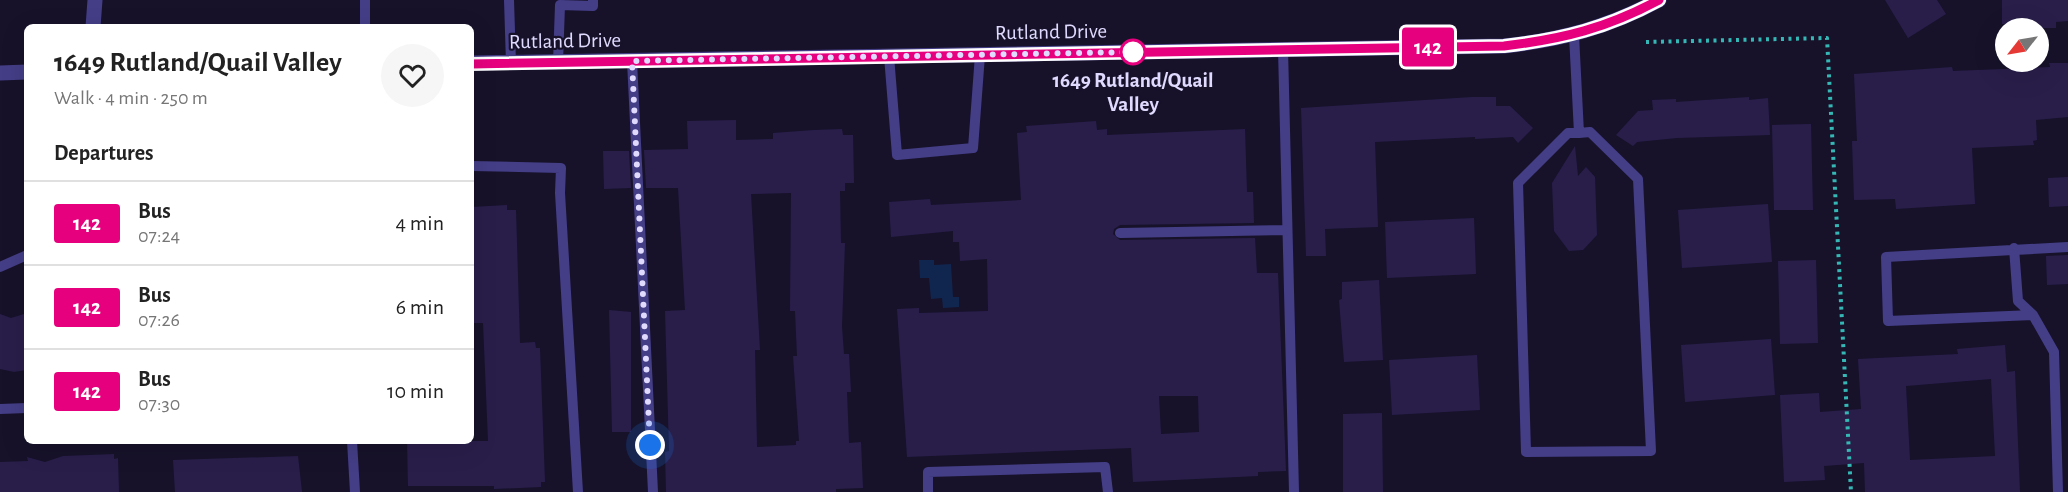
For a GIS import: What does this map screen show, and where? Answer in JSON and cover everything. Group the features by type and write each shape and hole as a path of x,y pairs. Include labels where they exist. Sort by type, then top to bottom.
{"street":[{"path":"93,24 95,0"},
{"name":"Rutland Drive","path":"474,63 1504,46 1574,35 1629,16 1659,0"},
{"path":"0,73 24,72"}],"lane":[{"path":"365,0 365,24"},
{"path":"509,0 511,63"},
{"path":"558,62 559,3 593,6 593,0"},
{"path":"1574,35 1579,133"},
{"path":"1283,49 1294,492"},
{"path":"889,56 897,155 973,148 980,55"},
{"path":"632,61 652,492"},
{"path":"1568,132 1579,133 1590,132 1638,179 1651,451 1526,452 1518,183 1568,132"},
{"path":"474,166 561,168 560,193 578,492"},
{"path":"1120,233 1287,230"},
{"path":"2033,315 1888,321 1886,257 2014,248 2068,247"},
{"path":"2014,248 2018,301 2033,315 2054,352 2058,492"},
{"path":"0,267 24,256"},
{"path":"0,409 24,408"},
{"path":"352,444 355,492"},
{"path":"928,492 928,472 1105,467 1108,492"}],"path":[{"path":"1646,42 1827,38 1851,492"}],"water":[{"path":"919,260 934,260 934,265 951,264 953,297 959,297 959,307 943,308 942,298 931,299 929,278 920,278"}],"building":[{"path":"1885,0 1937,0 1946,14 1908,38"},
{"path":"2002,0 2068,0 2068,21 2056,22 2056,28 2049,28 2049,18 2002,18"},
{"path":"2049,63 2068,63 2068,117 2036,120 2037,140 2033,141 2034,145 1972,148 1975,204 1896,209 1895,199 1854,200 1852,141 1857,141 1854,74 1952,67 1953,71 1995,69 1995,72 2049,72"},
{"path":"1496,97 1496,106 1510,106 1533,128 1518,143 1513,137 1375,142 1378,227 1325,229 1326,256 1306,256 1301,108"},
{"path":"1749,97 1749,100 1768,98 1770,135 1677,138 1637,142 1633,146 1616,135 1638,111 1653,110 1652,100 1676,99 1676,102"},
{"path":"736,120 736,140 773,139 773,133 814,130 842,129 843,135 853,135 854,183 845,183 845,191 840,191 841,243 845,243 842,326 844,354 849,354 851,392 847,392 849,443 861,442 863,488 836,489 836,492 666,492 665,452 669,451 665,311 685,310 678,188 646,188 644,150 688,149 687,121","holes":["791,193 790,311 795,311 797,356 793,356 799,441 796,441 796,445 757,447 755,350 760,350 751,194"]},
{"path":"1096,121 1097,130 1107,129 1107,135 1245,129 1247,192 1253,192 1254,223 1120,225 1114,229 1113,234 1120,240 1255,238 1257,273 1278,273 1286,471 1258,472 1258,476 1133,482 1131,448 907,457 897,309 919,308 919,313 988,311 987,259 960,261 959,242 953,242 953,231 891,237 889,202 930,199 931,205 1021,200 1017,133 1027,132 1026,126","holes":["1159,396 1198,396 1199,432 1161,434"]},
{"path":"1811,124 1813,210 1774,210 1772,125"},
{"path":"1575,146 1578,176 1586,167 1595,177 1597,235 1583,250 1569,251 1554,231 1552,183"},
{"path":"603,151 629,151 631,188 604,189"},
{"path":"2068,177 2068,206 2049,207 2048,178"},
{"path":"1768,204 1772,262 1682,268 1678,210"},
{"path":"507,205 507,210 516,210 520,343 535,342 536,348 540,348 545,482 541,482 541,487 494,489 494,486 408,486 407,444 474,444 474,441 488,441 483,323 474,323 474,207"},
{"path":"1474,218 1476,274 1387,278 1385,222"},
{"path":"2068,255 2068,284 2047,285 2046,256"},
{"path":"1816,260 1818,343 1780,344 1778,261"},
{"path":"1379,280 1383,360 1344,362 1339,300 1342,299 1342,282"},
{"path":"609,310 631,312 631,432 612,432"},
{"path":"0,314 11,318 24,314 24,370 14,372 0,369"},
{"path":"1771,339 1775,395 1685,402 1681,345"},
{"path":"2005,345 2007,372 2015,371 2020,492 1865,492 1864,463 1824,466 1825,480 1784,482 1780,395 1819,393 1820,412 1861,409 1858,359 1958,354 1957,349","holes":["1991,379 1995,456 1910,460 1906,386"]},
{"path":"1477,355 1480,410 1392,415 1389,360"},
{"path":"1382,413 1383,492 1343,492 1343,414"},
{"path":"114,454 114,459 118,458 119,492 0,492 0,462 28,461 27,457 45,462 63,456"},
{"path":"298,456 302,492 175,492 173,460"}],"bus line":[{"name":"142","path":"474,64 1504,46 1547,41 1589,32 1629,16 1659,0"}],"place":[{"name":"1649 Rutland/Quail Valley","path":"1133,52"}],"route":[{"path":"650,445 632,61 1133,52"}]}
